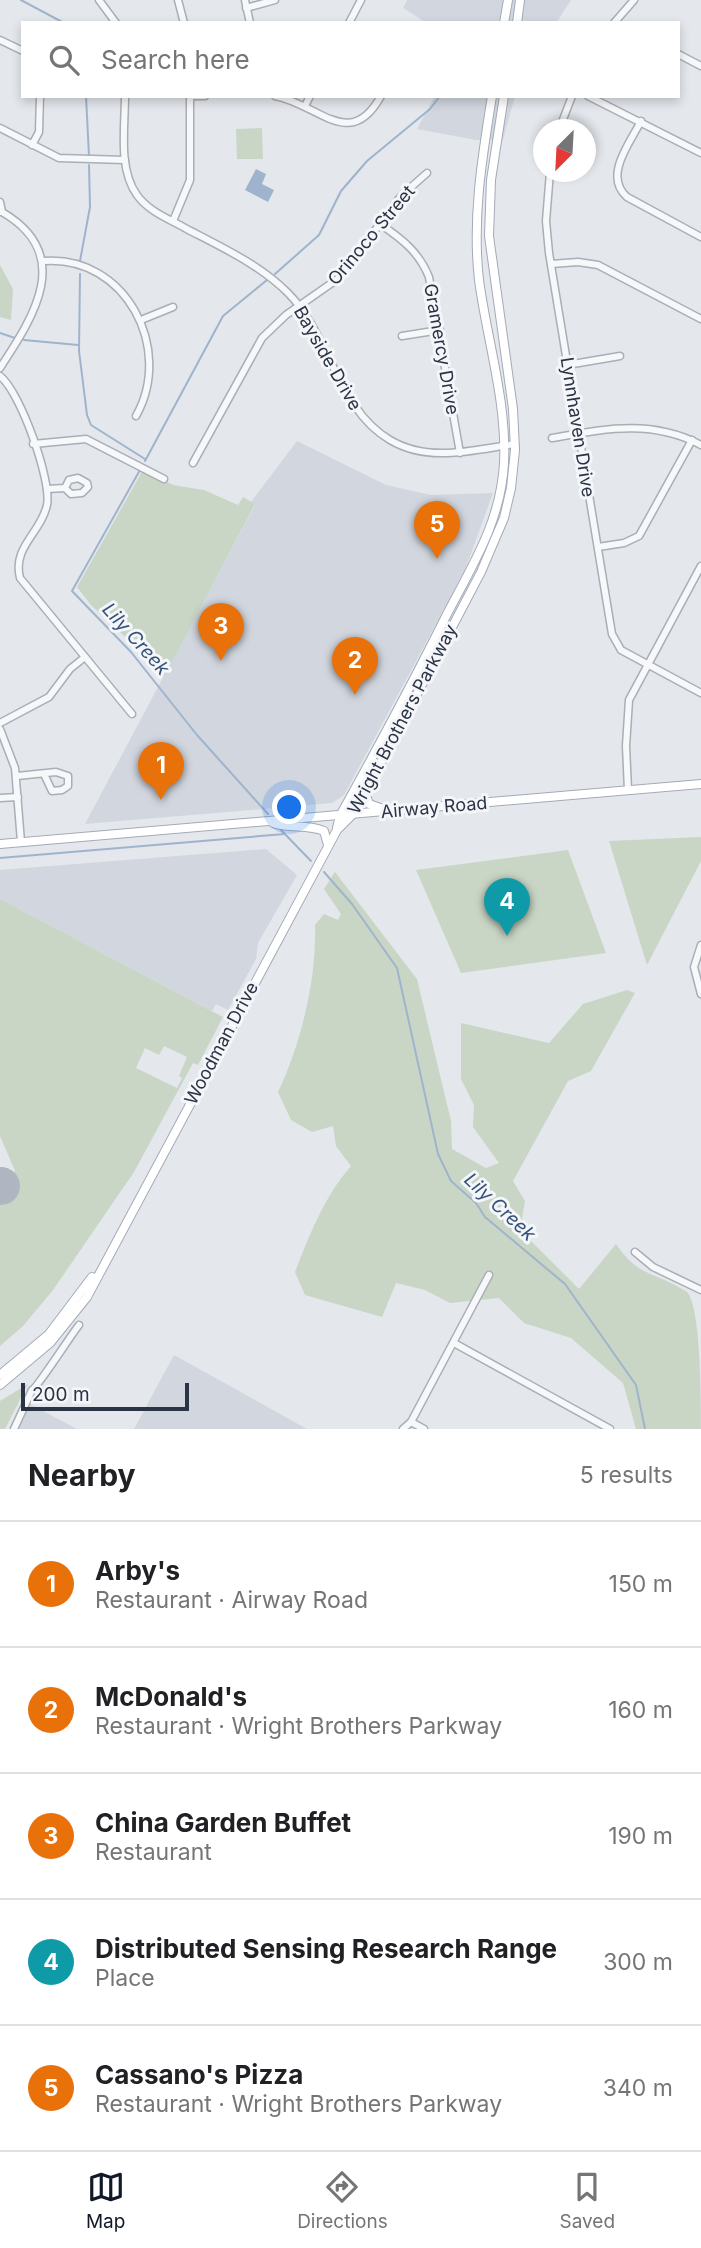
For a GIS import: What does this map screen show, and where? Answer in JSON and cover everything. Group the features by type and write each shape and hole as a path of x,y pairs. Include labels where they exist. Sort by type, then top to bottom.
{"main road":[{"path":"504,21 508,0"},
{"path":"517,21 520,0"},
{"name":"Wright Brothers Parkway","path":"337,830 486,539 502,486 504,446 479,279 476,237 480,168 492,98"},
{"name":"Wright Brothers Parkway","path":"337,830 365,793 494,544 512,488 515,444 513,409 489,236 491,180 504,98"},
{"name":"Airway Road","path":"0,844 701,784"},
{"path":"365,793 369,804 393,811"},
{"path":"271,822 286,828 306,826 324,831 328,845"},
{"name":"Woodman Drive","path":"0,1385 29,1363 62,1331 87,1297 106,1257 337,830"},
{"name":"Woodman Drive","path":"0,1375 49,1334 106,1257"}],"street":[{"path":"99,0 115,21"},
{"path":"178,0 183,21"},
{"path":"246,4 275,0"},
{"path":"350,21 361,0"},
{"path":"619,21 634,0"},
{"path":"0,40 21,50"},
{"path":"680,55 701,66"},
{"path":"32,145 39,132 40,98"},
{"name":"Bayside Drive","path":"125,98 125,160 127,176 135,193 146,205 263,270 300,306 348,394 372,427 391,441 411,450 431,454 460,453 515,444"},
{"path":"173,221 190,180 190,98"},
{"path":"281,98 337,122 350,124 368,117 381,98"},
{"path":"304,106 309,98"},
{"path":"563,119 571,98"},
{"path":"592,98 701,153"},
{"path":"641,121 618,165 616,177 620,189 627,197 701,237"},
{"path":"0,128 67,160 125,160"},
{"name":"Orinoco Street","path":"193,463 255,347 277,322 339,278 407,189 427,173"},
{"name":"Lynnhaven Drive","path":"549,182 546,221 551,264 615,642 621,650 701,693"},
{"path":"0,202 1,213 28,231 44,261 43,280 33,313 0,368"},
{"name":"Gramercy Drive","path":"380,224 410,245 425,267 433,291 460,453"},
{"path":"44,261 69,264 101,277 120,292 141,320 149,346 151,372 148,394 136,416"},
{"path":"551,264 578,262 598,265 701,319"},
{"path":"141,320 173,307"},
{"path":"402,336 440,330"},
{"path":"567,365 620,356"},
{"path":"0,376 16,396 47,489 44,513 23,547 19,573 53,621 132,714"},
{"path":"552,438 632,426 670,431 701,445"},
{"path":"33,444 86,439 164,479"},
{"path":"598,547 624,543 639,536 692,440"},
{"path":"47,489 65,488"},
{"path":"628,790 628,707 647,665 701,566"},
{"path":"0,723 49,697 70,669 85,657"},
{"path":"0,729 17,776 21,842"},
{"path":"17,776 44,774"},
{"path":"0,798 18,797"},
{"path":"701,945 694,967 701,994"},
{"path":"635,1252 653,1268 701,1290"},
{"path":"403,1429 411,1422 489,1275"},
{"path":"14,1429 32,1390 39,1387 52,1360 79,1325"},
{"path":"454,1343 610,1429"},
{"path":"411,1422 424,1429"}],"shaded area":[{"path":"407,0 571,0 557,21 424,21 403,8"},
{"path":"434,98 514,98 503,140 476,140 417,129"},
{"path":"297,441 386,485 431,495 493,493 465,570 344,795 332,803 85,824 255,505 251,502"},
{"path":"266,849 297,875 258,943 256,959 228,1010 216,1004 212,1011 0,899 0,870"},
{"path":"174,1355 307,1429 134,1429"},
{"path":"28,1403 77,1429 14,1429"}],"green space":[{"path":"262,128 263,159 237,159 236,129"},
{"path":"0,265 13,289 11,320 0,317"},
{"path":"143,470 173,485 204,490 238,505 243,497 255,504 163,679 137,648 91,605 77,587"},
{"path":"701,837 701,861 647,965 609,841"},
{"path":"568,850 606,953 461,973 416,870"},
{"path":"335,872 417,979 451,1121 452,1149 486,1168 499,1163 473,1127 474,1105 461,1079 461,1023 549,1043 583,1004 627,990 635,993 591,1071 568,1081 513,1181 525,1201 520,1230 579,1289 616,1244 640,1269 687,1292 692,1301 698,1335 701,1429 636,1429 623,1383 571,1338 524,1323 499,1298 450,1303 425,1290 396,1283 382,1317 305,1295 295,1272 325,1203 351,1166 336,1146 333,1126 312,1132 291,1120 278,1092 294,1053 306,1010 313,967 315,925 324,914 338,920 341,914 324,889"},
{"path":"0,899 223,1017 198,1065 193,1063 134,1172 53,1290 23,1326 0,1346 0,1200 15,1171 0,1136","holes":["164,1046 187,1057 177,1088 136,1068 145,1048 159,1055"]},
{"path":"28,1384 5,1429 0,1429 0,1401"}],"water":[{"path":"256,169 266,174 262,184 274,190 268,202 245,190"}],"waterway":[{"path":"21,0 60,21"},
{"path":"86,98 89,156"},
{"path":"275,274 319,235 341,191 367,161 430,109 438,98"},
{"path":"80,261 90,207 89,165"},
{"path":"80,274 79,351 87,415 91,425 145,459"},
{"path":"145,461 223,316 267,280"},
{"path":"0,333 15,338"},
{"path":"24,340 78,345"},
{"name":"Lily Creek","path":"140,470 72,591 131,652 197,735 268,814"},
{"name":"Lily Creek","path":"280,829 311,861"},
{"path":"0,858 285,834"},
{"name":"Lily Creek","path":"324,872 352,904 397,968 438,1154 451,1181 476,1203 485,1217 565,1284 636,1385 645,1429"}],"place":[{"name":"Cassano's Pizza","path":"437,559"},
{"name":"China Garden Buffet","path":"221,661"},
{"name":"McDonald's","path":"355,695"},
{"name":"Arby's","path":"161,800"},
{"name":"Distributed Sensing Research Range","path":"507,936"}]}
